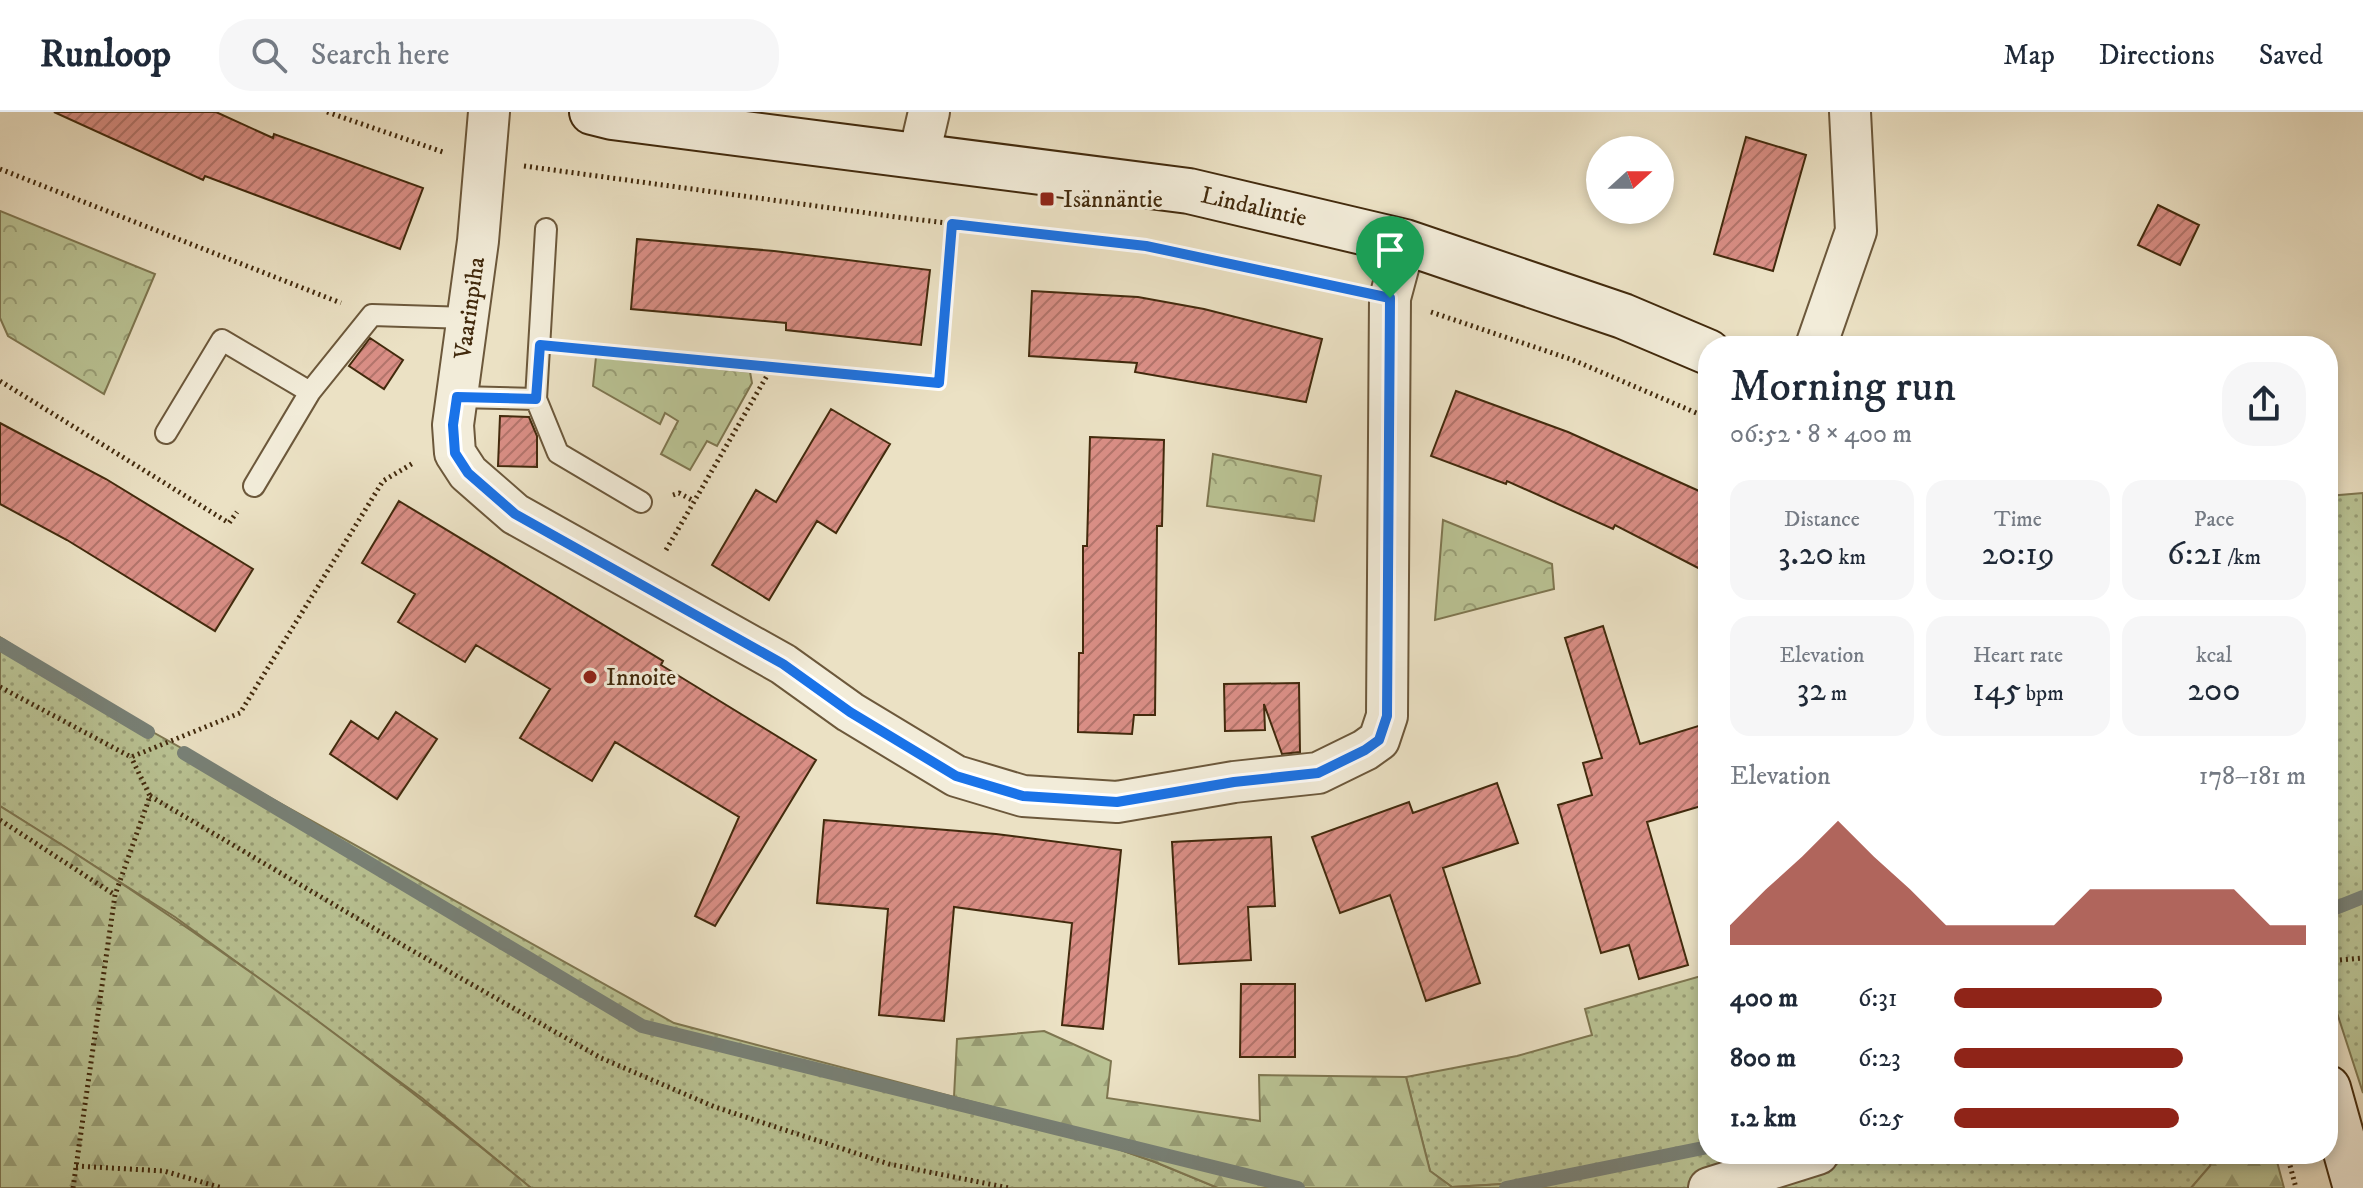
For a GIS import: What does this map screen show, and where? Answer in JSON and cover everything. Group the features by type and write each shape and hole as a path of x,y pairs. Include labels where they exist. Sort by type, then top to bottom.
{"street":[{"name":"Vaarinpiha","path":"455,453 453,425 478,241 489,112"},
{"name":"Lindalintie","path":"592,112 1189,191 1405,242 1623,316 1698,348"},
{"path":"919,155 929,112"},
{"path":"1819,336 1856,231 1850,112"},
{"path":"455,453 468,473 515,514 783,664 850,712 956,776 1023,796 1117,802 1234,782 1318,773 1379,740 1387,716 1390,298 1405,242"},
{"path":"2338,1124 2356,1188"},
{"path":"1709,1188 1786,1164"}],"lane":[{"path":"546,229 536,399 558,453 641,502"},
{"path":"254,486 310,392 372,315 468,318"},
{"path":"166,433 222,340 310,392"},
{"path":"457,397 536,399"}],"path":[{"path":"327,112 451,154 485,160 668,188 1146,246 1390,298 1573,360 1698,414"},
{"path":"0,169 372,315"},
{"path":"540,345 939,383 952,224"},
{"path":"645,587 772,367"},
{"path":"0,381 229,523 254,486"},
{"path":"131,757 240,713 383,481 419,460 455,453"},
{"path":"0,687 131,757 150,796 601,1058 715,1107 874,1159 1009,1188"},
{"path":"73,1188 115,895 150,796"},
{"path":"0,820 115,895"},
{"path":"2338,960 2363,958"},
{"path":"2290,1164 2296,1188"},
{"path":"76,1166 164,1171 222,1188"}],"green space":[{"path":"0,211 155,274 104,394 8,336 0,318"},
{"path":"596,357 750,372 752,383 717,446 707,441 690,470 661,454 678,421 665,413 660,424 593,386"},
{"path":"1213,454 1321,476 1314,521 1207,506"},
{"path":"2363,493 2363,1093 2338,1016 2338,495"},
{"path":"1443,520 1552,564 1554,589 1435,620"},
{"path":"0,637 124,716 674,1023 1019,1114 1155,1162 1218,1188 531,1188 422,1098 175,917 0,806"},
{"path":"0,806 138,894 272,988 468,1136 531,1188 0,1188"},
{"path":"1698,977 1698,1164 2210,1164 2191,1188 1505,1188 1502,1184 1452,1187 1430,1171 1406,1077 1517,1056 1592,1035 1585,1009"},
{"path":"1044,1031 1111,1061 1107,1098 1260,1121 1259,1075 1406,1077 1430,1171 1452,1187 1503,1184 1505,1188 1218,1188 1155,1162 1019,1114 954,1097 957,1039"},
{"path":"2278,1164 2284,1188 2191,1188 2210,1166"}],"building":[{"path":"54,112 216,112 273,138 274,134 423,188 400,249 205,176 203,180"},
{"path":"1746,137 1806,155 1773,271 1714,254"},
{"path":"2158,205 2199,225 2180,265 2138,245"},
{"path":"637,239 774,251 930,270 921,345 786,330 786,323 631,309"},
{"path":"1032,291 1138,297 1204,309 1322,339 1306,402 1135,372 1137,363 1029,356"},
{"path":"370,338 403,360 384,389 349,366"},
{"path":"1456,391 1568,432 1698,490 1698,568 1615,525 1613,529 1507,481 1506,484 1431,456"},
{"path":"831,409 890,444 836,533 817,521 769,600 712,565 756,490 776,502"},
{"path":"500,416 529,417 537,436 537,467 498,466"},
{"path":"0,423 106,479 253,569 215,631 67,540 0,504"},
{"path":"1090,437 1164,440 1162,526 1157,526 1155,715 1134,715 1132,734 1078,732 1079,653 1083,653 1083,546 1087,546"},
{"path":"399,501 663,661 661,665 816,760 715,926 695,916 739,817 615,742 592,781 520,738 550,689 476,645 465,662 398,622 415,594 362,563"},
{"path":"1603,626 1640,744 1698,726 1698,807 1647,822 1688,965 1639,979 1629,945 1601,953 1558,805 1592,795 1583,763 1602,758 1565,638"},
{"path":"1299,683 1300,752 1282,754 1264,704 1265,730 1225,731 1224,684"},
{"path":"396,712 437,739 397,799 330,754 351,721 378,739"},
{"path":"1497,783 1518,843 1443,868 1480,983 1426,1001 1390,895 1340,913 1312,837 1409,802 1413,813"},
{"path":"824,820 996,834 1121,850 1103,1029 1062,1025 1072,923 954,907 944,1021 879,1015 888,909 817,903"},
{"path":"1271,837 1275,906 1248,907 1251,960 1179,964 1172,842"},
{"path":"1241,984 1295,984 1295,1057 1240,1057"}],"waterway":[{"path":"0,644 148,732"},
{"path":"184,753 642,1026 1298,1188"},
{"path":"2338,907 2363,897"},
{"path":"1506,1188 1698,1149"}],"place":[{"name":"Isännäntie","path":"1047,199"},
{"name":"Innoite","path":"590,677"}],"route":[{"path":"952,224 1146,246 1390,298 1387,716 1379,740 1318,773 1234,782 1117,802 1023,796 956,776 850,712 783,664 515,514 468,473 455,453 453,425 457,397 536,399 540,345 939,383 952,224"}]}
